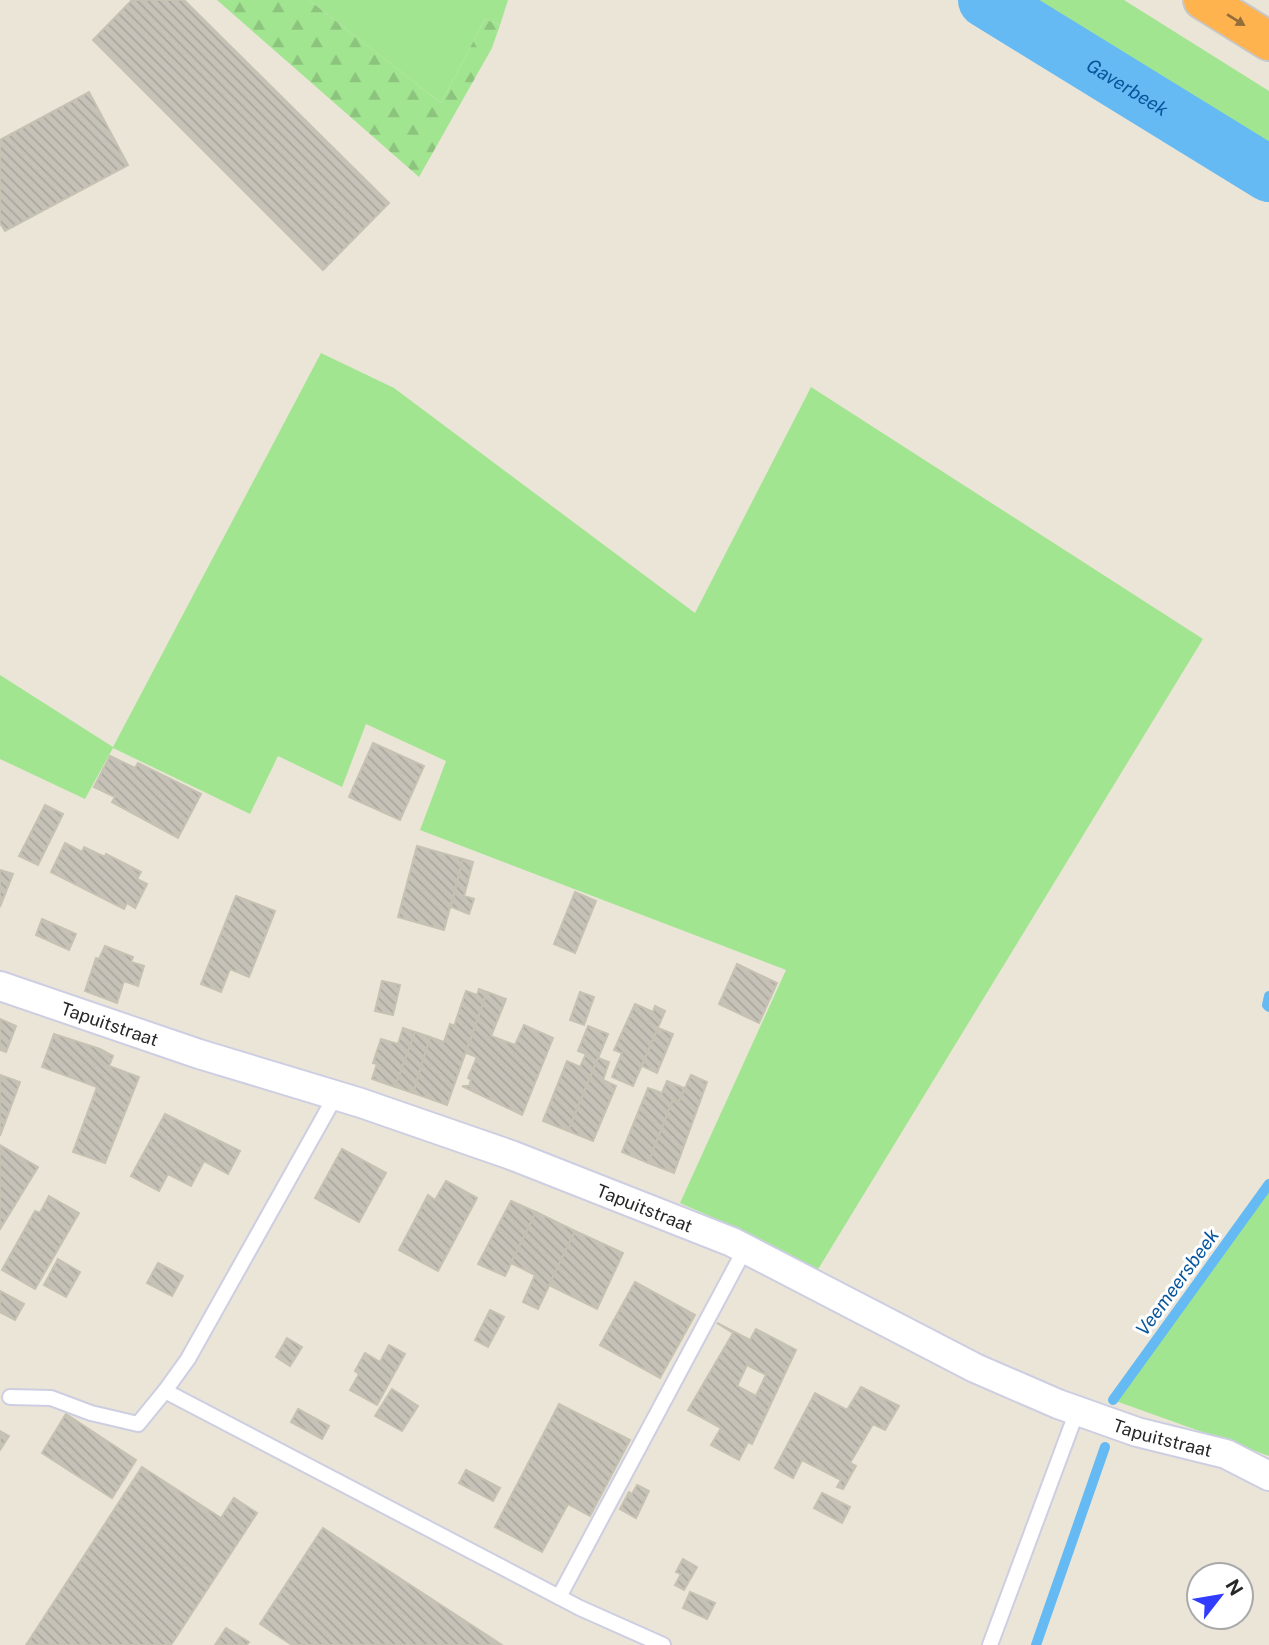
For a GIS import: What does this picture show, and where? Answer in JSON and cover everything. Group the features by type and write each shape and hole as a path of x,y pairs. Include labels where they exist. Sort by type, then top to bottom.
{"highway":[{"path":"1203,0 1269,41"}],"street":[{"name":"Tapuitstraat","path":"0,986 511,1155 745,1249 975,1368 1077,1411 1137,1432 1226,1454 1269,1476"}],"lane":[{"path":"10,1397 51,1398 92,1413 138,1424 188,1359 336,1095"},
{"path":"559,1597 745,1249"},
{"path":"165,1391 559,1597 663,1645"},
{"path":"990,1645 1077,1411"}],"green space":[{"path":"217,0 309,0 441,103 485,19 500,25 492,48 419,177"},
{"path":"309,0 508,0 500,25 485,19 441,103"},
{"path":"986,0 1124,0 1269,91 1269,174"},
{"path":"321,353 394,388 695,613 811,387 1203,639 817,1271 748,1233 680,1203 786,970 420,830 446,761 366,724 342,787 278,756 250,814 113,748 85,799 0,759 0,675 113,747"},
{"path":"1269,1184 1269,1456 1113,1400"}],"building":[{"path":"132,0 184,0 389,203 323,270 93,40"},
{"path":"89,92 128,165 5,231 0,223 0,140"},
{"path":"373,743 424,766 400,820 349,797"},
{"path":"110,756 135,768 138,763 201,794 178,838 112,802 115,797 94,787"},
{"path":"45,805 63,814 38,865 19,856"},
{"path":"65,843 82,852 84,847 105,857 106,854 141,872 137,879 147,884 135,908 127,903 124,909 51,872"},
{"path":"417,846 463,859 444,930 398,917"},
{"path":"463,859 473,862 464,896 474,899 469,914 451,907"},
{"path":"0,870 13,874 0,907"},
{"path":"575,892 596,901 575,953 554,944"},
{"path":"236,896 275,911 249,977 230,969 221,992 201,984"},
{"path":"42,919 76,934 69,950 36,935"},
{"path":"105,946 133,957 131,962 144,966 138,986 124,981 117,1003 85,991 96,958 99,959"},
{"path":"737,964 777,983 759,1023 719,1004"},
{"path":"382,981 400,985 393,1015 375,1011"},
{"path":"479,989 487,992 447,1105 413,1093 430,1037 444,1042 450,1024 454,1026 466,991 477,995"},
{"path":"487,992 506,999 491,1036 515,1045 524,1025 553,1038 522,1115 462,1086 469,1086 471,1080 468,1078 477,1057 466,1053"},
{"path":"580,992 594,997 584,1025 570,1020"},
{"path":"635,1004 653,1012 655,1006 665,1011 633,1086 612,1077 622,1053 614,1050"},
{"path":"0,1019 16,1026 6,1052 0,1050"},
{"path":"588,1026 608,1034 568,1131 543,1121 567,1061 580,1067 586,1054 578,1051"},
{"path":"403,1028 415,1032 395,1087 372,1079 377,1064 373,1063 381,1039 398,1044"},
{"path":"658,1028 673,1034 657,1073 642,1066"},
{"path":"415,1032 430,1037 413,1093 395,1087"},
{"path":"54,1034 100,1049 113,1056 109,1066 139,1077 105,1163 73,1152 97,1087 42,1067"},
{"path":"598,1058 609,1062 603,1080 616,1086 593,1141 568,1131"},
{"path":"0,1075 20,1082 0,1136"},
{"path":"691,1075 707,1082 674,1173 648,1163 673,1099 679,1101"},
{"path":"667,1081 684,1088 679,1101 673,1099 648,1163 622,1152 648,1088 662,1093"},
{"path":"165,1114 240,1151 228,1174 204,1161 191,1186 168,1174 159,1191 131,1176"},
{"path":"0,1145 38,1167 0,1229"},
{"path":"342,1149 386,1173 359,1222 315,1198"},
{"path":"446,1181 477,1198 438,1271 399,1250 428,1195 435,1200"},
{"path":"49,1196 79,1213 35,1289 2,1270 35,1211 40,1213"},
{"path":"511,1201 536,1212 505,1276 478,1264"},
{"path":"536,1212 575,1231 538,1309 523,1302 535,1275 511,1263"},
{"path":"575,1231 623,1253 597,1309 549,1285"},
{"path":"58,1259 80,1272 66,1297 44,1285"},
{"path":"158,1263 183,1276 172,1296 147,1283"},
{"path":"635,1282 695,1315 660,1378 600,1345"},
{"path":"0,1291 24,1304 15,1320 0,1312"},
{"path":"490,1310 504,1317 488,1347 475,1340"},
{"path":"717,1323 750,1340 756,1329 796,1350 752,1444 748,1442 739,1460 711,1445 721,1428 688,1410 733,1333","holes":["747,1365 766,1375 756,1396 737,1386"]},
{"path":"287,1338 302,1347 290,1366 276,1357"},
{"path":"389,1345 405,1354 377,1405 350,1390 359,1374 355,1371 365,1353 380,1362"},
{"path":"861,1387 899,1406 885,1430 873,1424 850,1463 856,1466 843,1489 837,1487 841,1480 802,1460 793,1478 775,1468 815,1393 847,1410"},
{"path":"392,1389 418,1406 402,1431 375,1416"},
{"path":"559,1404 630,1440 590,1516 568,1504 542,1552 495,1527"},
{"path":"298,1409 329,1426 322,1439 291,1422"},
{"path":"66,1414 136,1460 112,1498 42,1453"},
{"path":"0,1431 9,1436 0,1450"},
{"path":"142,1467 221,1518 234,1498 257,1513 171,1645 26,1645"},
{"path":"466,1470 500,1488 493,1501 459,1483"},
{"path":"637,1485 649,1491 636,1518 620,1509 629,1492 632,1494"},
{"path":"822,1493 850,1507 842,1523 814,1508"},
{"path":"323,1528 502,1645 292,1645 260,1624"},
{"path":"683,1559 697,1567 684,1590 675,1585 681,1574 676,1572"},
{"path":"690,1592 715,1603 707,1619 683,1608"},
{"path":"226,1628 249,1642 247,1645 215,1645"}],"waterway":[{"name":"Gaverbeek","path":"986,0 1269,174"},
{"name":"Veemeersbeek","path":"1269,996 1269,1007"},
{"name":"Veemeersbeek","path":"1113,1400 1269,1184"},
{"name":"Veemeersbeek","path":"1036,1645 1105,1447"}]}
